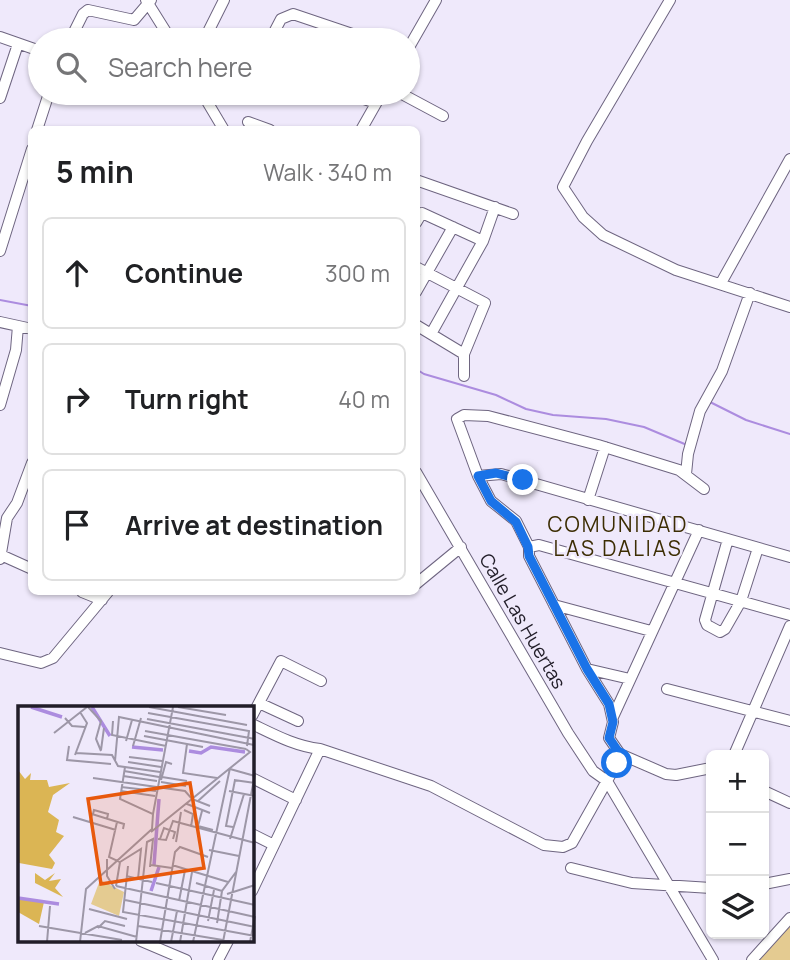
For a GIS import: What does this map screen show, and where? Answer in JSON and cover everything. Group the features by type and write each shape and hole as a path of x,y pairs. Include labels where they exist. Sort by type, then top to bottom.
{"street":[{"path":"210,28 224,0"},
{"path":"420,28 436,0"},
{"path":"670,0 563,187 583,217 603,235 676,270 790,307"},
{"path":"75,28 88,10 134,20 148,1 164,28"},
{"path":"276,28 281,19 293,14 334,28"},
{"path":"0,37 28,47"},
{"path":"0,98 18,44"},
{"path":"420,104 443,116"},
{"path":"38,126 44,105"},
{"path":"209,105 222,126"},
{"path":"363,126 375,105"},
{"path":"248,122 259,126"},
{"path":"721,283 786,174 790,159"},
{"path":"0,251 28,162"},
{"path":"420,181 513,214"},
{"path":"431,334 483,242 495,207"},
{"path":"420,218 453,226 483,242"},
{"path":"420,285 453,226"},
{"path":"420,269 485,303 464,354 464,376"},
{"path":"686,474 688,454 700,411 722,371 750,293"},
{"path":"0,321 28,327"},
{"path":"0,405 16,351 18,326"},
{"path":"420,327 464,354"},
{"path":"612,717 609,704 587,669 529,556 528,547 516,522 491,501 478,476 457,419 464,415 477,415 509,420 605,447 686,474 704,489"},
{"path":"588,500 605,447"},
{"path":"28,474 17,503 3,517 1,557 28,567"},
{"path":"478,476 501,474 790,557"},
{"name":"Calle Las Huertas","path":"420,479 568,733 593,771 607,781 713,960"},
{"path":"699,530 612,717 609,738 620,754 666,774 684,775 706,768"},
{"path":"728,539 705,620 707,625 720,632 725,629 741,601 758,548"},
{"path":"528,547 539,545 790,615"},
{"path":"420,581 461,547"},
{"path":"0,653 41,663 53,658 62,651 105,596"},
{"path":"554,605 650,631"},
{"path":"735,750 790,626"},
{"path":"254,712 281,661 321,681"},
{"path":"587,669 630,679"},
{"path":"667,689 790,721"},
{"path":"259,703 298,721"},
{"path":"254,725 287,741 320,749 431,786 554,848 572,843 620,754"},
{"path":"254,886 320,749"},
{"path":"254,779 296,800"},
{"path":"769,793 790,803"},
{"path":"254,835 274,845"},
{"path":"571,868 632,883 706,888"},
{"path":"769,883 790,879"},
{"path":"752,960 790,918"},
{"path":"143,942 186,960"},
{"path":"218,960 227,942"}],"shaded area":[{"path":"790,924 790,960 759,960"}],"waterway":[{"path":"0,300 28,305"},
{"path":"420,372 496,395 526,409 553,415 606,419 644,427 687,445"},
{"path":"710,402 746,420 790,434"}],"district":[{"name":"COMUNIDAD LAS DALIAS","path":"618,536"}],"route":[{"path":"523,480 496,473 478,476 491,501 516,522 526,540 529,556 587,669 609,704 613,722 609,738 620,754 617,763"}]}
